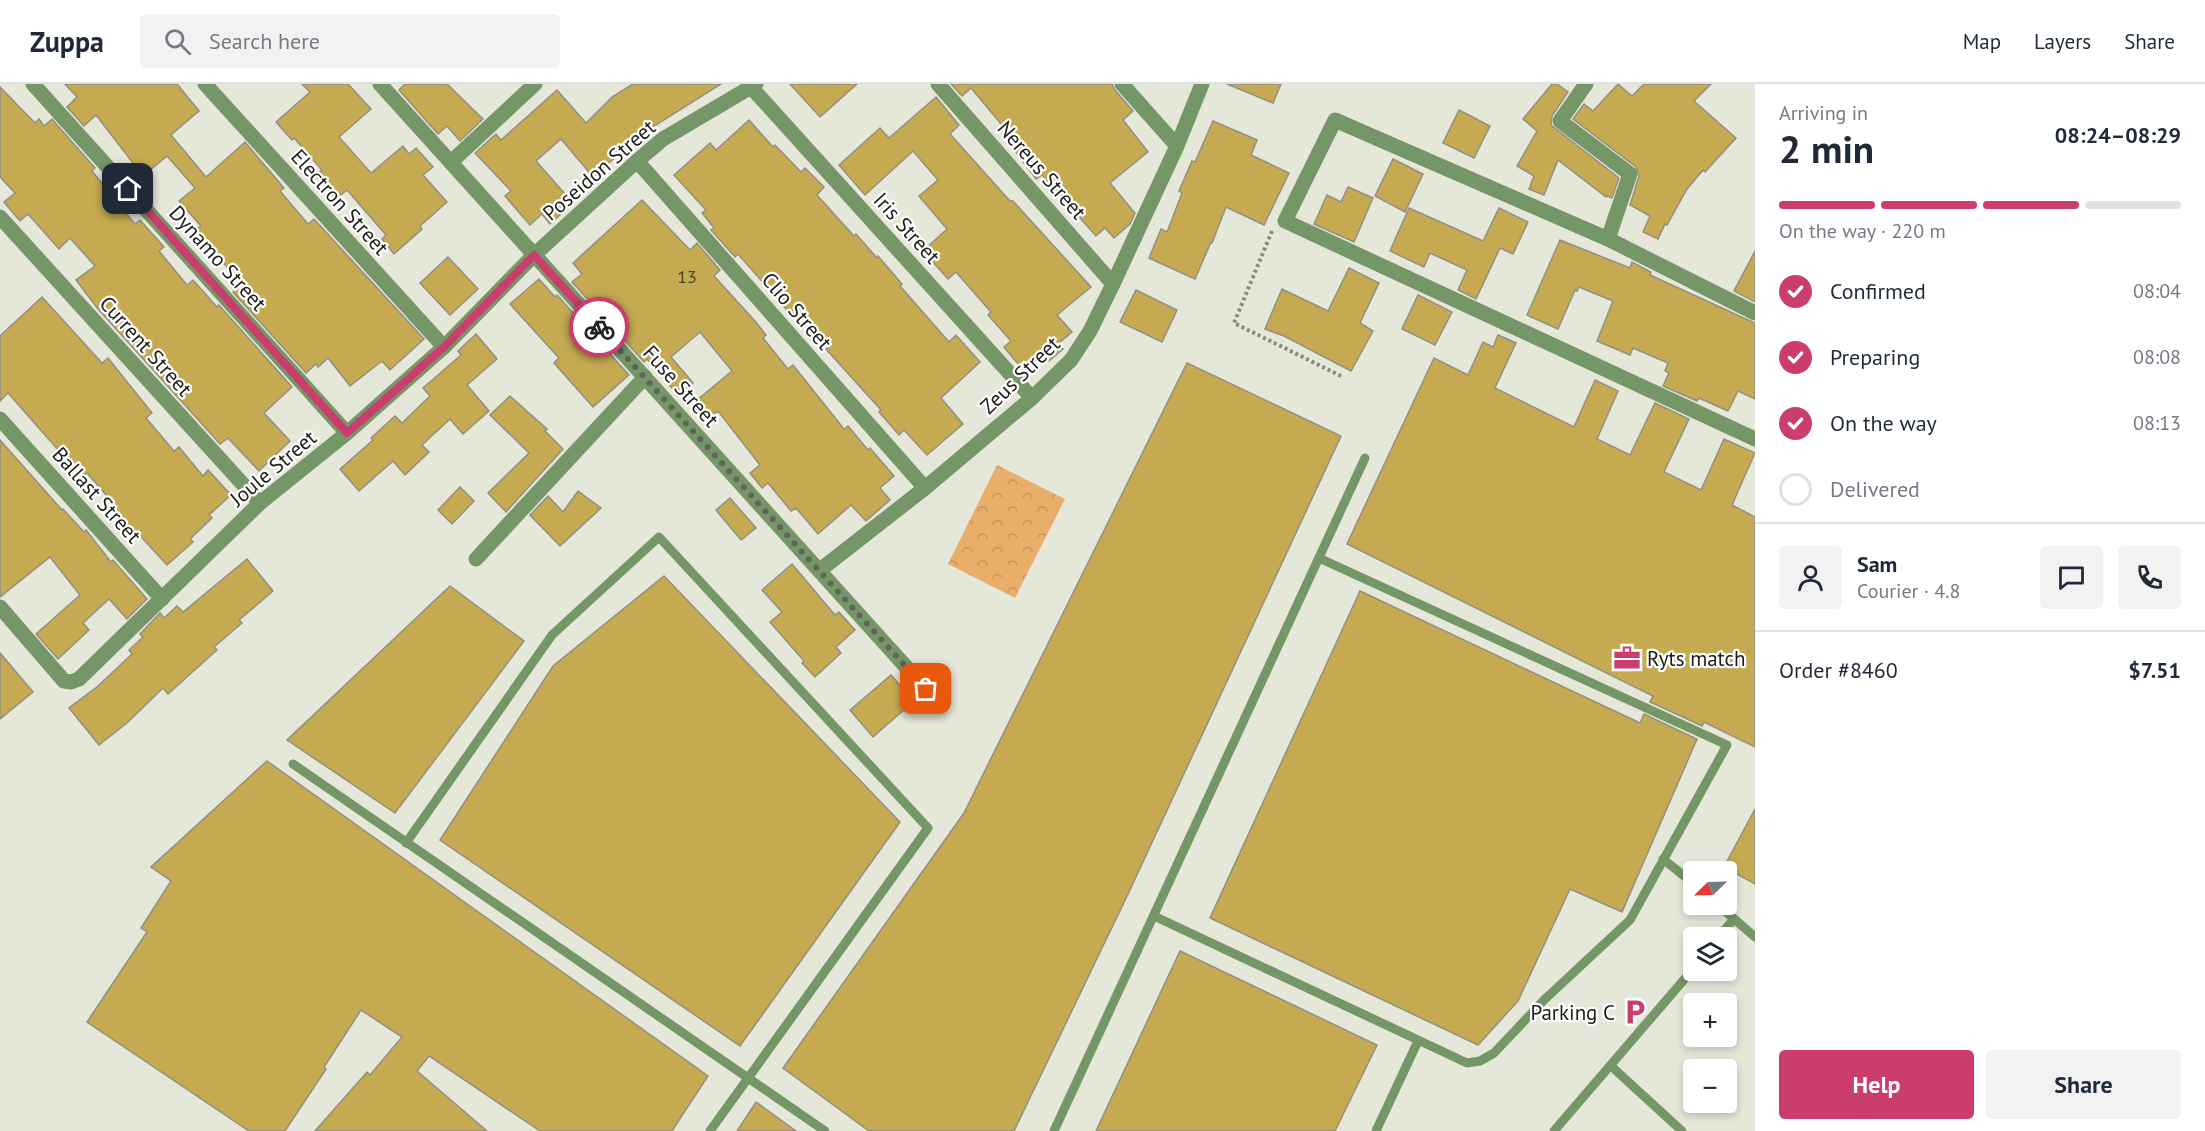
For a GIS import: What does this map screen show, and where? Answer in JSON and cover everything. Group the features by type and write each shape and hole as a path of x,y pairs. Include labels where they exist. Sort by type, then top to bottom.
{"street":[{"name":"Dynamo Street","path":"33,84 347,433"},
{"name":"Electron Street","path":"205,84 444,347"},
{"name":"Fuse Street","path":"380,84 926,689"},
{"path":"451,162 535,84"},
{"name":"Nereus Street","path":"938,84 1113,284"},
{"path":"1122,84 1177,146"},
{"name":"Zeus Street","path":"820,570 925,488 1032,398 1071,360 1090,331 1113,284 1177,146 1202,84"},
{"path":"1586,84 1560,121 1630,174 1608,239"},
{"name":"Poseidon Street","path":"534,255 663,139 754,85"},
{"name":"Iris Street","path":"754,85 1032,398"},
{"path":"1755,313 1608,239 1335,120 1285,221 1755,439"},
{"name":"Clio Street","path":"637,161 925,488"},
{"name":"Current Street","path":"0,217 260,503"},
{"name":"Joule Street","path":"0,607 64,681 71,682 79,679 260,503 347,433 444,347 534,255"},
{"path":"476,559 645,377"},
{"name":"Ballast Street","path":"0,419 162,599"}],"lane":[{"path":"1054,1131 1365,458"},
{"path":"406,843 552,635 659,537 928,828 710,1131"},
{"path":"1154,916 1467,1064 1480,1061 1494,1053 1544,1000 1630,920 1727,745 1319,558"},
{"path":"293,764 825,1131"},
{"path":"1664,859 1683,875"},
{"path":"1729,915 1755,937"},
{"path":"1727,927 1734,919"},
{"path":"1554,1131 1683,981"},
{"path":"1376,1131 1418,1041"},
{"path":"1611,1066 1682,1131"}],"path":[{"path":"1285,221 1274,228 1234,323 1343,377"}],"green space":[{"path":"997,465 1065,499 1015,598 948,564"}],"building":[{"path":"65,84 177,84 199,111 171,135 206,177 245,142 284,188 280,191 308,224 314,219 424,339 390,370 382,361 350,386 328,358 318,367 316,364 306,373 233,292 241,285 197,229 201,226 179,201 195,188 167,156 143,176 96,115 84,126 67,107 77,97"},
{"path":"302,84 348,84 371,109 339,137 371,173 403,146 409,154 416,148 433,167 423,175 447,202 394,254 382,239 386,235 347,190 336,199 315,175 322,170 294,138 292,140 276,122 310,92"},
{"path":"405,84 447,84 483,119 460,141 447,126 438,134 399,90"},
{"path":"633,84 721,84 643,133 593,177 561,139 536,161 573,203 550,224 542,214 530,225 505,196 511,191 475,153 496,134 501,140 557,90 586,123 612,97"},
{"path":"790,84 857,84 820,117"},
{"path":"951,84 1112,84 1133,111 1123,120 1148,152 1110,183 1135,213 1130,224 1114,238 1105,228 1096,236 1042,175 1036,179 1016,152 1021,148 971,88 962,96"},
{"path":"1227,84 1281,84 1273,103"},
{"path":"1552,84 1557,84 1568,92 1552,116 1551,125 1619,178 1612,198 1606,197 1558,160 1544,195 1529,189 1534,176 1517,166 1537,131 1523,119"},
{"path":"1618,84 1632,96 1644,84 1711,84 1694,101 1736,138 1687,189 1658,239 1643,232 1650,216 1630,205 1639,176 1636,167 1573,119 1584,104 1593,111"},
{"path":"0,87 35,123 39,119 44,126 52,119 95,168 92,171 135,224 140,220 164,247 159,251 187,285 193,280 217,307 219,305 292,387 264,413 290,441 259,471 228,438 220,444 98,309 76,280 95,266 70,238 59,249 28,214 20,221 4,202 15,193 0,177"},
{"path":"936,97 959,125 950,134 1091,287 1057,315 1072,332 1058,344 1063,349 1049,361 1043,353 1023,370 1004,347 1011,341 988,315 991,312 956,272 948,279 923,251 947,229 919,196 938,180 913,151 865,195 839,165 880,128 889,138"},
{"path":"1459,110 1490,126 1474,158 1443,143"},
{"path":"749,120 773,147 775,145 801,172 805,168 824,187 817,195 854,236 856,234 877,258 878,256 902,284 900,286 949,342 956,335 980,362 941,398 963,424 927,455 904,430 899,435 879,412 881,410 826,349 830,346 801,315 795,319 738,254 735,257 711,230 714,228 702,213 706,210 674,175 710,143 716,150"},
{"path":"1213,121 1257,140 1251,155 1289,173 1264,225 1226,207 1195,279 1149,258 1161,229 1167,232 1182,193 1179,191"},
{"path":"1393,159 1423,174 1405,212 1375,196"},
{"path":"1348,187 1373,198 1354,242 1314,224 1327,195 1341,202"},
{"path":"642,200 690,250 697,243 720,270 714,276 755,321 766,335 763,338 788,369 793,365 844,429 848,426 894,476 880,488 890,500 866,521 851,505 818,534 796,508 791,511 768,483 762,488 750,473 760,465 718,411 711,417 697,400 732,371 700,332 671,357 693,383 678,395 647,359 644,362 572,282 582,274 573,263"},
{"path":"1409,208 1483,241 1499,208 1528,222 1513,254 1500,248 1476,299 1458,290 1467,270 1430,253 1424,267 1390,251"},
{"path":"1560,240 1630,268 1632,262 1651,272 1650,275 1755,323 1755,399 1738,391 1728,411 1663,386 1669,373 1665,371 1668,363 1633,348 1630,355 1597,341 1613,301 1579,287 1577,291 1575,290 1558,329 1527,315"},
{"path":"1755,251 1755,302 1734,291"},
{"path":"448,257 478,289 450,315 420,283"},
{"path":"1349,268 1379,283 1360,323 1373,331 1351,371 1284,336 1265,329 1282,289 1328,311"},
{"path":"539,279 555,297 557,295 629,375 593,407 554,363 559,358 510,304"},
{"path":"1136,290 1177,310 1162,342 1120,322"},
{"path":"1418,295 1452,312 1435,345 1402,329"},
{"path":"42,297 102,363 108,358 152,413 146,418 174,451 179,447 203,476 208,470 231,495 209,515 212,518 190,539 193,542 167,565 132,527 128,531 110,510 115,505 87,473 82,477 8,393 0,401 0,336"},
{"path":"476,334 497,359 467,385 489,411 463,434 450,419 422,445 429,452 405,475 393,461 359,491 340,469 373,440 371,438 395,416 402,423 430,396 423,388 461,355 458,351"},
{"path":"1498,335 1516,343 1495,388 1574,427 1595,380 1618,391 1597,439 1630,455 1655,403 1689,419 1664,472 1701,490 1724,439 1755,453 1732,505 1755,517 1755,747 1704,722 1702,726 1650,702 1653,696 1347,544 1434,358 1468,375 1483,342 1493,347"},
{"path":"1187,363 1341,436 1129,892 1014,1131 869,1131 783,1068 964,813"},
{"path":"510,396 547,429 545,431 563,449 506,512 488,493 529,453 490,415"},
{"path":"0,440 62,510 84,532 86,530 111,562 113,560 147,599 127,619 109,599 83,623 89,630 58,659 36,634 80,595 50,557 0,597"},
{"path":"460,487 474,501 452,524 438,510"},
{"path":"578,491 601,508 560,546 530,515 548,496 563,512"},
{"path":"730,498 756,528 741,540 716,510"},
{"path":"247,559 273,591 239,620 242,623 214,647 217,650 168,694 163,688 127,723 99,745 69,708 98,686 132,654 129,650 143,637 140,634 160,613 164,618 177,606 183,612"},
{"path":"792,564 835,615 839,612 855,630 836,647 841,653 815,677 770,622 782,612 762,590"},
{"path":"664,576 900,822 740,1046 440,840 553,666"},
{"path":"450,586 524,641 395,813 287,740"},
{"path":"1360,591 1640,723 1644,714 1697,739 1622,912 1570,889 1518,1001 1478,1045 1210,918"},
{"path":"0,653 33,692 0,719"},
{"path":"891,675 914,701 873,737 850,710"},
{"path":"267,761 708,1076 672,1131 540,1131 429,1056 417,1071 487,1131 315,1131 367,1072 370,1075 402,1037 361,1010 285,1131 249,1131 87,1022 147,932 141,928 171,881 151,867"},
{"path":"1755,809 1755,884 1737,874 1737,861 1727,861"},
{"path":"1180,951 1377,1045 1335,1131 1096,1131"},
{"path":"756,1102 796,1131 737,1131"}],"way so far":[{"path":"599,327 926,689"}],"place":[{"name":"Ryts match","path":"1627,658"},
{"name":"Parking C","path":"1635,1012"}],"route":[{"path":"128,189 347,433 444,347 534,255 599,327"}]}
